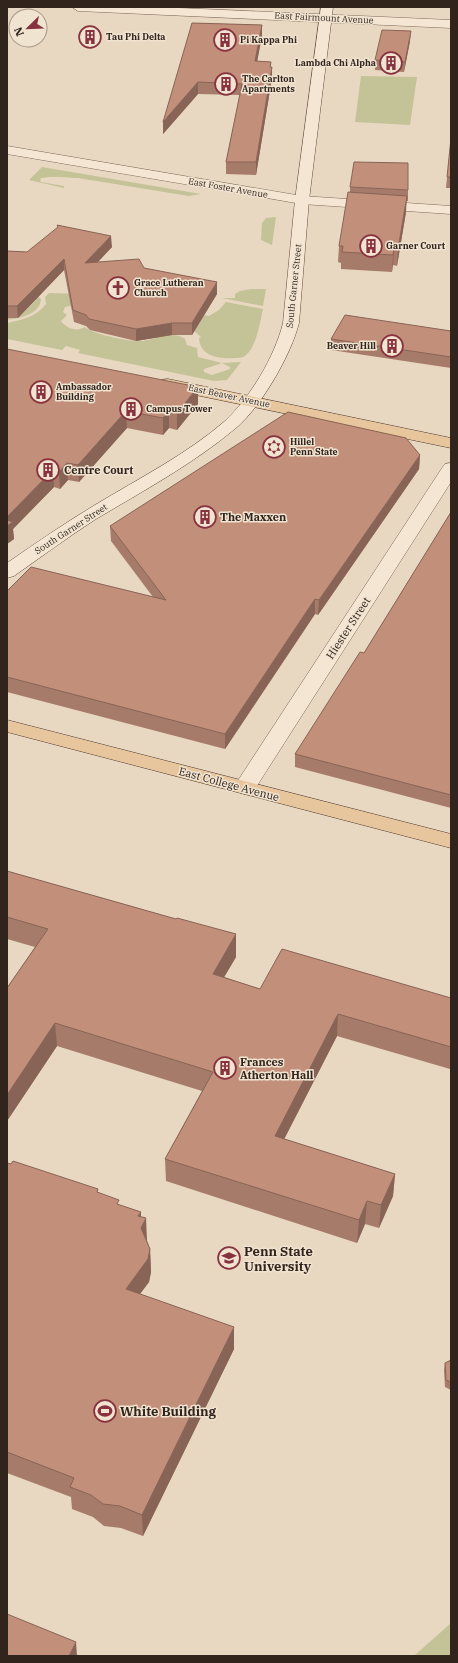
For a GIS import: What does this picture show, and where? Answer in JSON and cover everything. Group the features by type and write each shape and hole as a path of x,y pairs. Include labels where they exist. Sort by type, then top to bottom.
{"main road":[{"name":"East Beaver Avenue","path":"152,380 451,443"},
{"name":"East College Avenue","path":"7,726 451,841"}],"street":[{"name":"East Fairmount Avenue","path":"78,7 326,13 451,24"},
{"name":"South Garner Street","path":"7,572 79,522 209,442 231,424 251,401 280,355 287,339 292,314 302,200 326,13"},
{"name":"East Foster Avenue","path":"7,150 302,200 451,210"},
{"name":"Hiester Street","path":"245,788 451,468"}],"green space":[{"path":"361,76 417,77 410,125 355,122"},
{"path":"42,167 201,194 189,196 78,178 53,177 40,179 41,182 64,186 64,188 29,180"},
{"path":"276,217 272,245 261,240 262,223 266,218"},
{"path":"266,289 263,306 222,298 235,298 235,294 240,291"},
{"path":"49,293 84,294 78,304 65,307 63,312 67,315 61,321 72,329 82,329 85,327 96,333 137,341 175,335 185,339 187,345 197,348 198,357 222,363 241,362 227,380 214,381 78,353 80,350 66,346 62,350 7,339 7,323 23,319 38,312 46,304 45,297","holes":["222,363 230,367 230,369 212,375 204,372 204,369"]},
{"path":"31,296 37,296 41,299 37,309 28,315 18,318 36,300"},
{"path":"226,302 263,309 258,333 253,346 245,356 242,357 223,358 212,356 203,349 199,338 201,337 194,331 198,314 209,316 219,310"},
{"path":"7,318 18,318 12,319 7,320"},
{"path":"451,1623 451,1656 415,1656 415,1655"}],"building":[{"path":"192,23 262,25 255,61 271,62 270,67 272,67 256,162 226,162 242,84 198,82 163,122"},
{"path":"382,30 411,31 405,62 375,60"},
{"path":"451,138 451,177 447,177"},
{"path":"354,162 408,163 408,190 350,187"},
{"path":"348,192 407,196 398,249 394,248 393,255 342,252 343,246 339,246"},
{"name":"Grace Lutheran Church","path":"57,225 111,236 85,263 139,259 144,268 217,282 192,323 172,323 136,329 89,319 86,315 73,310 64,259 17,306 7,306 7,251 27,252 58,227"},
{"path":"345,315 451,331 451,357 331,339"},
{"path":"7,349 198,387 177,413 169,411 163,418 126,411 78,465 67,463 59,472 53,470 7,517"},
{"path":"288,412 406,438 420,455 319,600 315,599 225,734 7,677 7,591 31,567 166,600 110,526"},
{"path":"451,512 451,795 295,754 360,652 364,653"},
{"path":"7,520 13,522 7,526"},
{"name":"Frances Atherton Hall","path":"7,871 176,919 177,918 236,934 213,974 260,989 282,949 451,998 451,1047 338,1014 275,1136 395,1174 381,1205 367,1201 359,1220 165,1159 213,1072 55,1023 7,1095 7,988 48,929 7,917"},
{"name":"White Building","path":"13,1161 98,1189 97,1192 119,1200 117,1204 141,1212 138,1216 146,1218 141,1228 150,1249 148,1259 126,1289 234,1327 142,1515 120,1506 103,1504 91,1495 70,1487 74,1478 7,1452 7,1163 11,1164"},
{"path":"451,1360 451,1382 446,1380 445,1363"},
{"path":"7,1614 76,1642 69,1656 7,1656"}],"place":[{"name":"Tau Phi Delta","path":"90,37"},
{"name":"Pi Kappa Phi","path":"225,40"},
{"name":"Lambda Chi Alpha","path":"391,63"},
{"name":"The Carlton Apartments","path":"226,84"},
{"name":"Garner Court","path":"371,246"},
{"name":"Grace Lutheran Church","path":"118,288"},
{"name":"Beaver Hill","path":"392,346"},
{"name":"Ambassador Building","path":"41,392"},
{"name":"Campus Tower","path":"131,409"},
{"name":"Hillel Penn State","path":"274,447"},
{"name":"Centre Court","path":"48,470"},
{"name":"The Maxxen","path":"205,517"},
{"name":"Frances Atherton Hall","path":"225,1068"},
{"name":"Penn State University","path":"229,1258"},
{"name":"White Building","path":"105,1411"}]}
